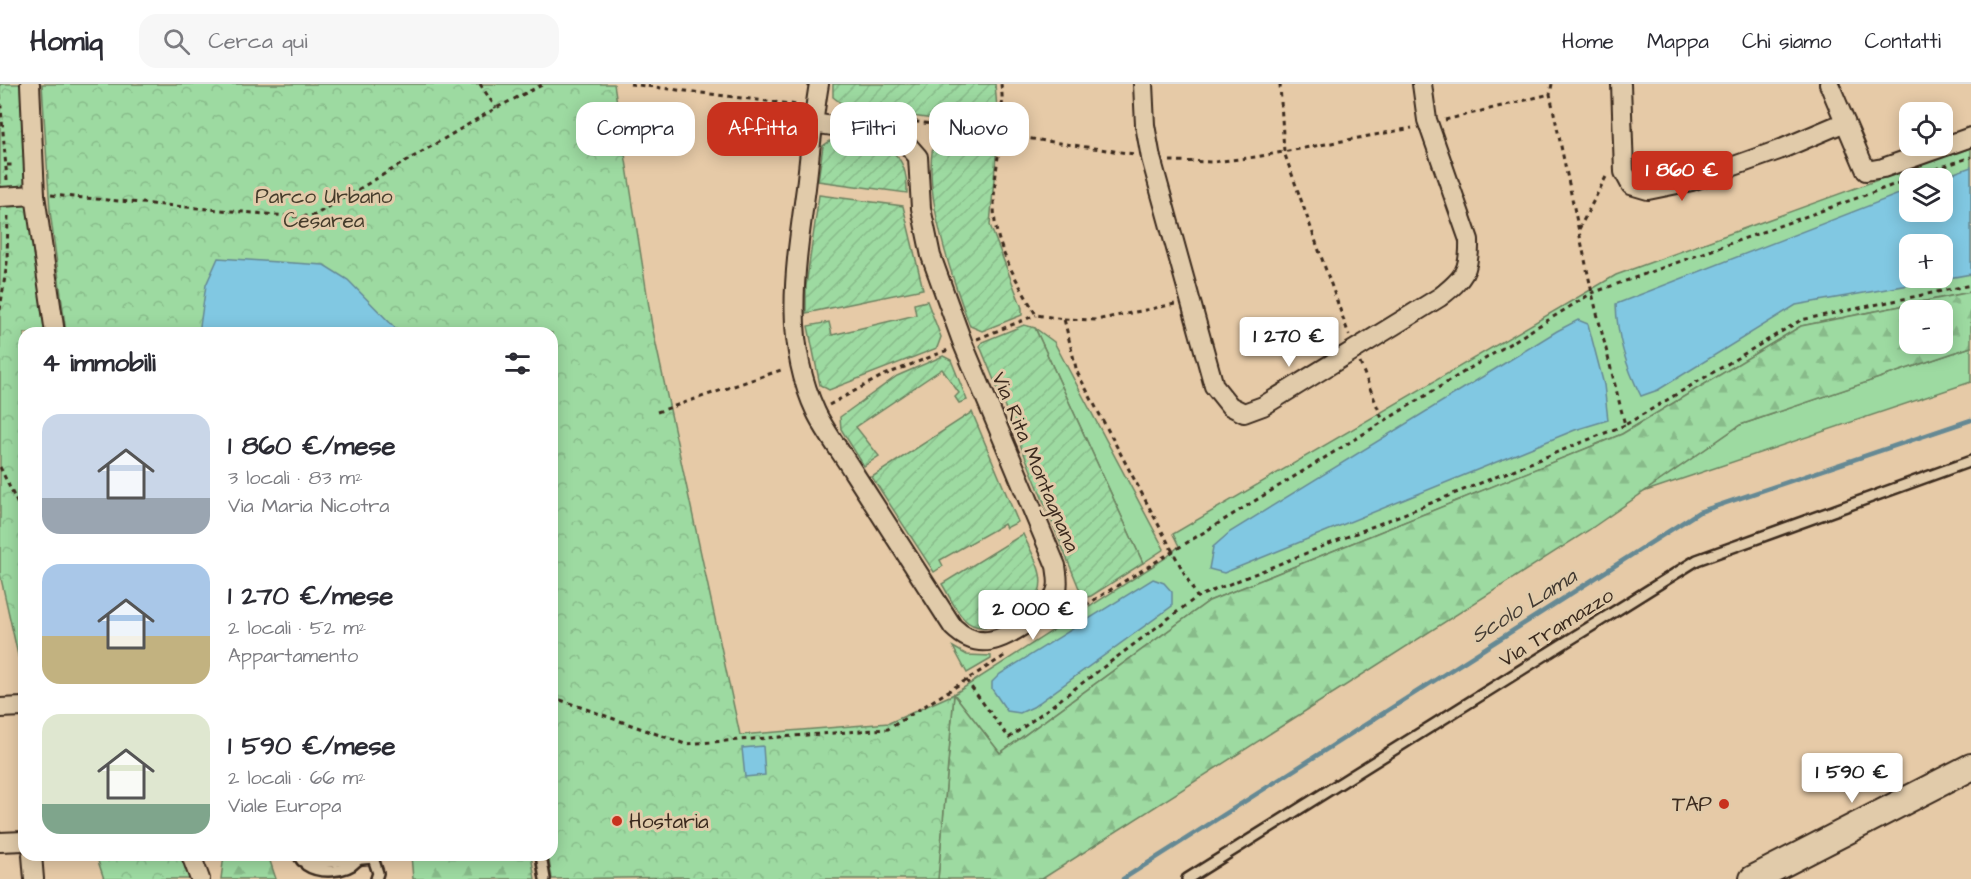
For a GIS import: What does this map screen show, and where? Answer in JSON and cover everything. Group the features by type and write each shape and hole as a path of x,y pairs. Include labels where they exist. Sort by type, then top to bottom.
{"main road":[{"path":"1753,879 1971,767"}],"street":[{"path":"30,84 33,164 42,190 54,327"},
{"name":"Via Rita Montagnana","path":"816,102 819,84"},
{"path":"1143,84 1145,125 1151,158 1214,386 1230,406 1244,413 1263,406 1461,280 1469,260 1468,240 1429,124 1422,84"},
{"path":"1621,84 1621,148 1624,172 1631,185 1648,190 1692,181 1779,150 1845,122"},
{"path":"1829,84 1866,171 1883,168 1971,136"},
{"name":"Via Rita Montagnana","path":"813,123 891,135 904,141 918,157 921,208 931,256 963,344 1056,566 1058,589 1049,605 1042,614 1005,637 978,641 963,637 953,627 816,412 801,367 793,315 813,123"},
{"path":"0,197 42,190"},
{"path":"0,708 18,707"},
{"path":"0,842 18,841"},
{"path":"32,861 34,879"},
{"path":"193,861 200,879"}],"lane":[{"name":"Via Tramazzo","path":"1187,879 1697,560 1971,461"},
{"path":"303,861 312,869 322,871 347,868 356,861"},
{"path":"305,861 310,864 345,861"},
{"path":"375,861 378,873 376,879"},
{"path":"542,861 545,879"},
{"path":"309,879 312,869"}],"path":[{"path":"480,84 496,108"},
{"path":"42,190 49,195 299,217 315,215 496,108 544,84"},
{"path":"630,84 777,102"},
{"path":"1001,84 1001,102"},
{"path":"1280,84 1284,152 1383,421"},
{"path":"1552,84 1550,94 1592,293 1625,425"},
{"path":"1029,138 1172,161 1214,162 1284,152 1429,124 1550,94"},
{"path":"1579,229 1621,148"},
{"path":"1000,156 995,222 1013,272 1036,315"},
{"path":"1940,168 1971,157"},
{"path":"7,165 33,164"},
{"path":"1054,624 1592,293 1899,183"},
{"path":"966,680 1009,738 1197,597 1625,425 1801,320 1971,285"},
{"path":"975,339 1036,315 1096,320 1190,301"},
{"path":"1064,319 1077,372 1197,597"},
{"path":"827,406 882,376 954,347"},
{"path":"657,412 784,369"},
{"path":"0,467 18,504"},
{"path":"558,699 685,744 888,729 1015,649"}],"green space":[{"path":"0,84 26,84 26,184 17,188 0,188"},
{"name":"Parco Urbano Cesarea","path":"42,84 614,84 617,102 576,102 576,156 625,156 652,326 740,735 889,723 954,694 938,879 689,879 688,877 552,879 549,861 558,861 558,327 65,327 50,211"},
{"path":"833,84 995,84 996,102 929,102 929,118 917,117 917,102 840,102 833,97"},
{"path":"830,141 830,156 897,156 902,163 906,176 907,193 818,181 823,146"},
{"path":"1971,146 1971,292 1931,300 1899,300 1899,306 1801,326 1622,434 1209,601 1000,753 954,694 1167,557 1179,546 1173,534 1616,275 1899,172 1899,222 1953,222 1953,168 1910,168 1943,156 1953,156 1953,153"},
{"path":"932,156 996,156 990,225 1022,308 1022,315 982,331 970,326 939,228 931,174"},
{"path":"819,195 903,206 923,289 806,313 806,286"},
{"path":"21,201 32,210 47,327 18,327 18,655 0,574 0,202"},
{"path":"1971,292 1971,347 1953,353 1953,300 1931,300"},
{"path":"927,301 941,337 937,348 829,390 820,385 808,326 829,322 832,335 916,315 914,304"},
{"path":"1899,306 1899,354 1950,354 1740,425 1589,530 1042,879 938,879 954,694 1000,753 1209,601 1622,434 1801,326"},
{"path":"1024,325 1035,328 1143,563 1087,597 1081,593 980,346 982,342"},
{"path":"1035,328 1054,342 1164,549 1143,563"},
{"path":"1971,347 1971,382 1643,492 1740,425"},
{"path":"943,356 951,360 967,400 959,403 955,397 959,393 942,369 856,427 879,456 864,466 841,429 840,417 897,376"},
{"path":"972,412 1018,522 1006,528 1004,524 940,560 943,566 934,572 872,477"},
{"path":"1023,534 1038,568 1041,585 1039,593 1034,601 1000,622 991,626 972,625 955,607 942,584"},
{"path":"953,647 967,655 991,656 991,659 967,673"},
{"path":"98,861 186,861 193,879 104,879"},
{"path":"223,861 270,861 276,879 221,879"},
{"path":"412,861 532,861 535,879 413,879"}],"water":[{"path":"1971,167 1971,274 1953,277 1953,234 1899,234 1899,287 1796,305 1658,390 1641,396 1623,352 1616,304 1899,194 1899,222 1953,222 1953,173"},
{"path":"218,258 324,265 348,280 394,327 200,327 206,285"},
{"path":"1578,320 1588,324 1604,385 1608,420 1575,430 1224,573 1209,569 1213,547 1230,532"},
{"path":"1153,579 1164,583 1172,592 1172,606 1033,707 1020,713 1007,711 992,689 992,682 1000,674"},
{"path":"763,746 765,775 745,777 742,748"}],"waterway":[{"name":"Scolo Lama","path":"1123,879 1699,512 1971,420"}],"place":[{"name":"TAP","path":"1724,804"},
{"name":"Hostaria","path":"617,821"}]}
